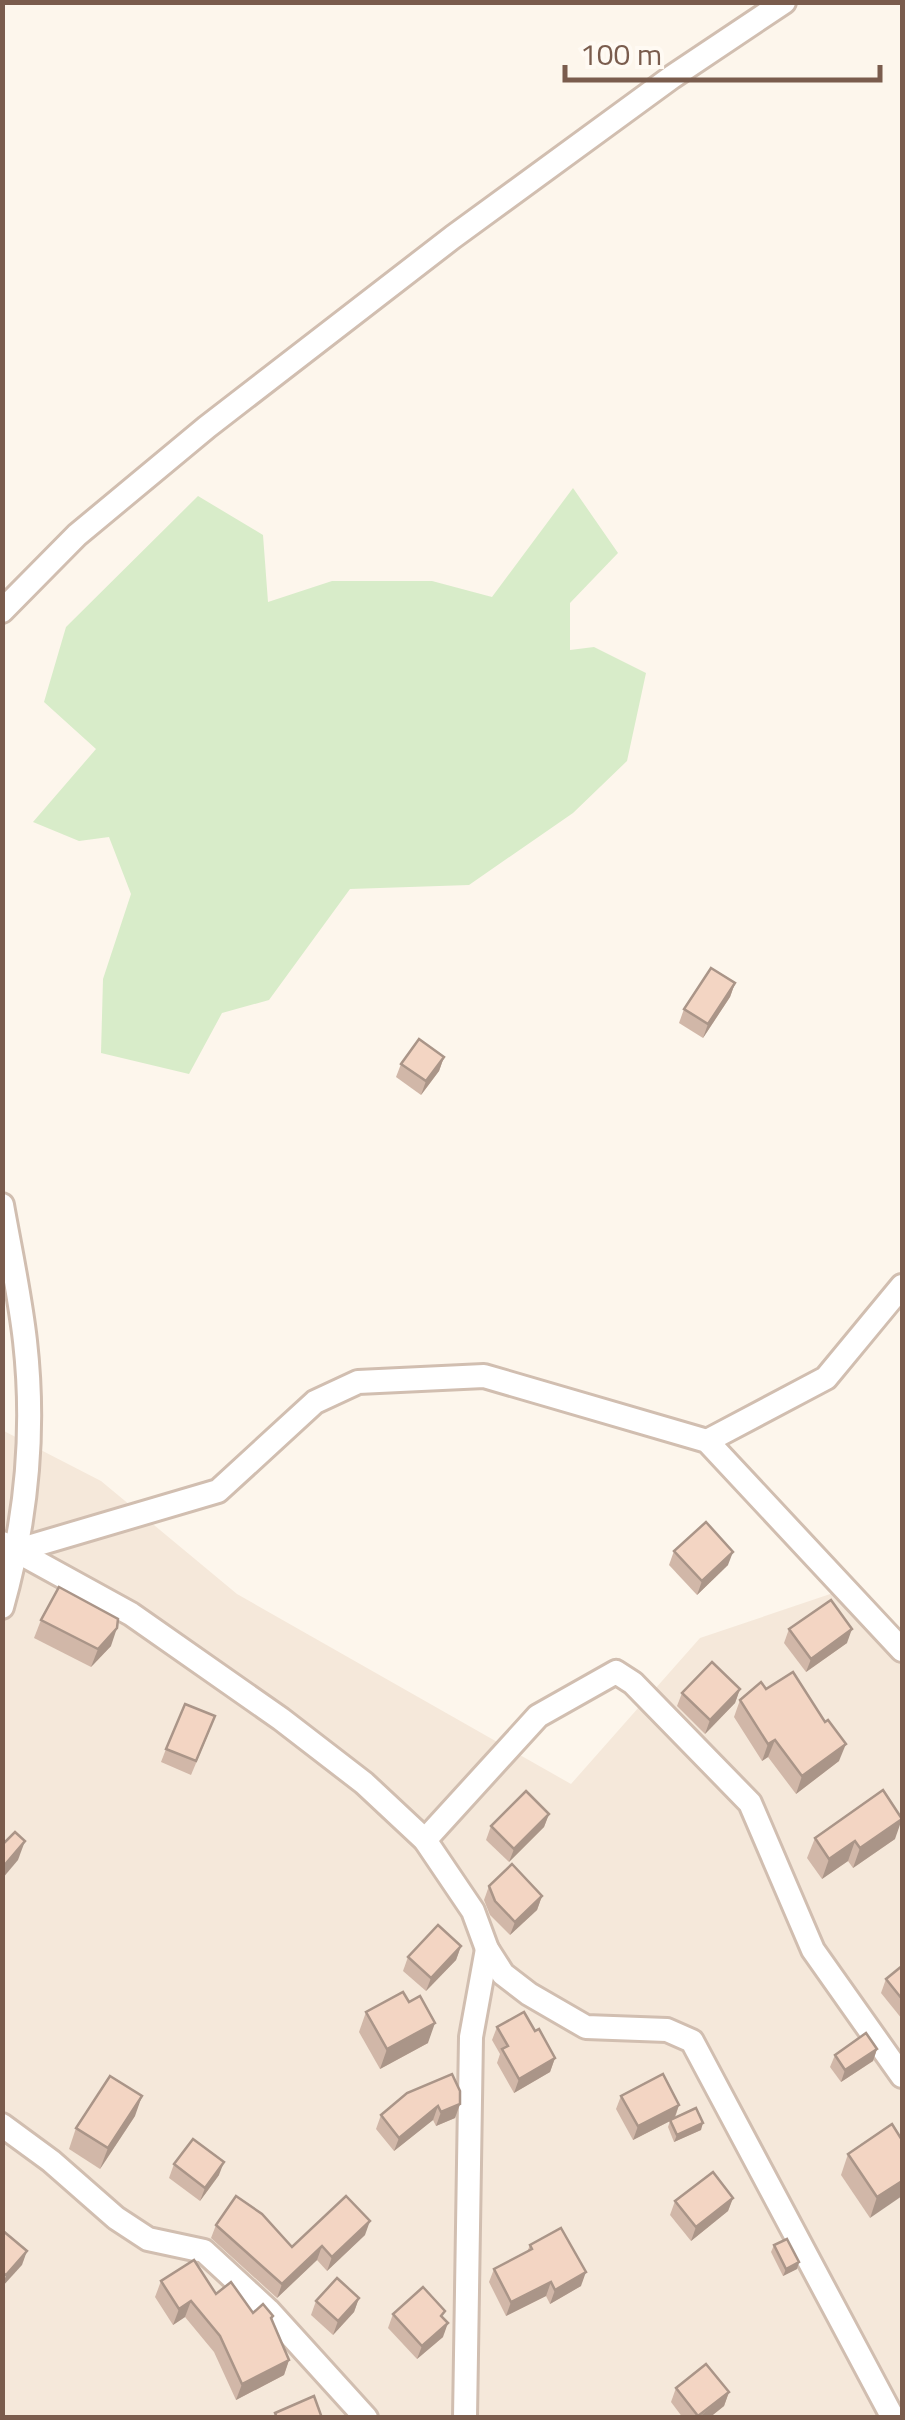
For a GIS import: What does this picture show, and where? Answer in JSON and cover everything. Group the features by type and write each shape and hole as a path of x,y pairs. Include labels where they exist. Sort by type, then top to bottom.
{"street":[{"path":"2,610 77,534 452,237 672,77 784,2"},
{"path":"2,1205 25,1342 29,1437 2,1607"},
{"path":"707,1441 826,1378 902,1286"},
{"path":"10,1546 218,1491 315,1402 358,1382 484,1376 707,1441 902,1650"},
{"path":"10,1546 131,1614 364,1782 425,1840 473,1911 486,1949 503,1974 529,1994 586,2027 667,2030 692,2042 894,2418"},
{"path":"425,1840 538,1716 616,1672 633,1683 750,1803 813,1950 902,2076"},
{"path":"465,2418 471,2037 486,1949"},
{"path":"2,2125 51,2161 116,2218 148,2239 204,2251 268,2310 366,2418"}],"shaded area":[{"path":"2,1430 101,1481 237,1594 571,1784 700,1638 848,1588 902,1630 902,2417 3,2417"}],"green space":[{"path":"573,488 618,553 570,603 570,650 594,647 646,673 627,761 573,813 469,885 350,889 269,1000 222,1013 189,1074 101,1053 103,979 131,894 109,837 79,841 33,822 96,749 44,702 66,627 198,496 263,535 268,602 332,581 432,581 492,597"}],"building":[{"path":"711,968 735,983 708,1024 684,1009"},
{"path":"419,1039 444,1057 426,1081 401,1064"},
{"path":"706,1522 733,1552 702,1581 674,1551"},
{"path":"59,1587 118,1619 117,1628 98,1649 41,1620"},
{"path":"831,1600 852,1629 811,1659 789,1629"},
{"path":"712,1662 740,1689 710,1720 682,1693"},
{"path":"793,1672 825,1722 828,1720 846,1744 802,1776 775,1740 768,1744 740,1700 761,1682 766,1689"},
{"path":"185,1704 215,1716 196,1761 166,1749"},
{"path":"883,1790 902,1819 860,1848 855,1841 829,1859 815,1838"},
{"path":"526,1791 549,1814 514,1849 491,1826"},
{"path":"15,1832 25,1841 2,1868 2,1845"},
{"path":"512,1864 542,1896 515,1922 495,1901 489,1886"},
{"path":"438,1925 461,1946 431,1978 408,1957"},
{"path":"902,1966 902,1999 886,1979"},
{"path":"403,1992 409,2002 420,1996 435,2023 387,2049 366,2012"},
{"path":"524,2012 555,2058 519,2079 502,2049 508,2046 497,2027"},
{"path":"866,2033 877,2049 845,2070 835,2055"},
{"path":"452,2074 460,2091 460,2104 441,2112 438,2106 399,2138 381,2115 407,2093"},
{"path":"663,2074 679,2105 638,2126 621,2096"},
{"path":"110,2076 142,2096 108,2148 76,2128"},
{"path":"696,2108 703,2123 677,2135 670,2120"},
{"path":"892,2124 902,2140 902,2181 877,2197 848,2154"},
{"path":"193,2139 224,2162 205,2188 174,2164"},
{"path":"713,2172 733,2198 696,2227 675,2201"},
{"path":"236,2196 262,2214 292,2247 346,2196 370,2221 332,2257 322,2246 282,2284 216,2225"},
{"path":"561,2228 586,2272 555,2290 551,2282 511,2302 494,2269"},
{"path":"2,2230 27,2251 6,2275 2,2272"},
{"path":"787,2239 799,2262 786,2269 774,2245"},
{"path":"194,2260 216,2294 231,2282 253,2313 263,2304 273,2316 289,2360 242,2384 220,2336 191,2301 179,2309 161,2281"},
{"path":"337,2278 359,2298 338,2321 316,2301"},
{"path":"423,2287 445,2311 441,2316 448,2323 422,2346 393,2314"},
{"path":"706,2364 729,2392 698,2416 676,2388"},
{"path":"314,2396 322,2418 277,2418 275,2413"}]}
